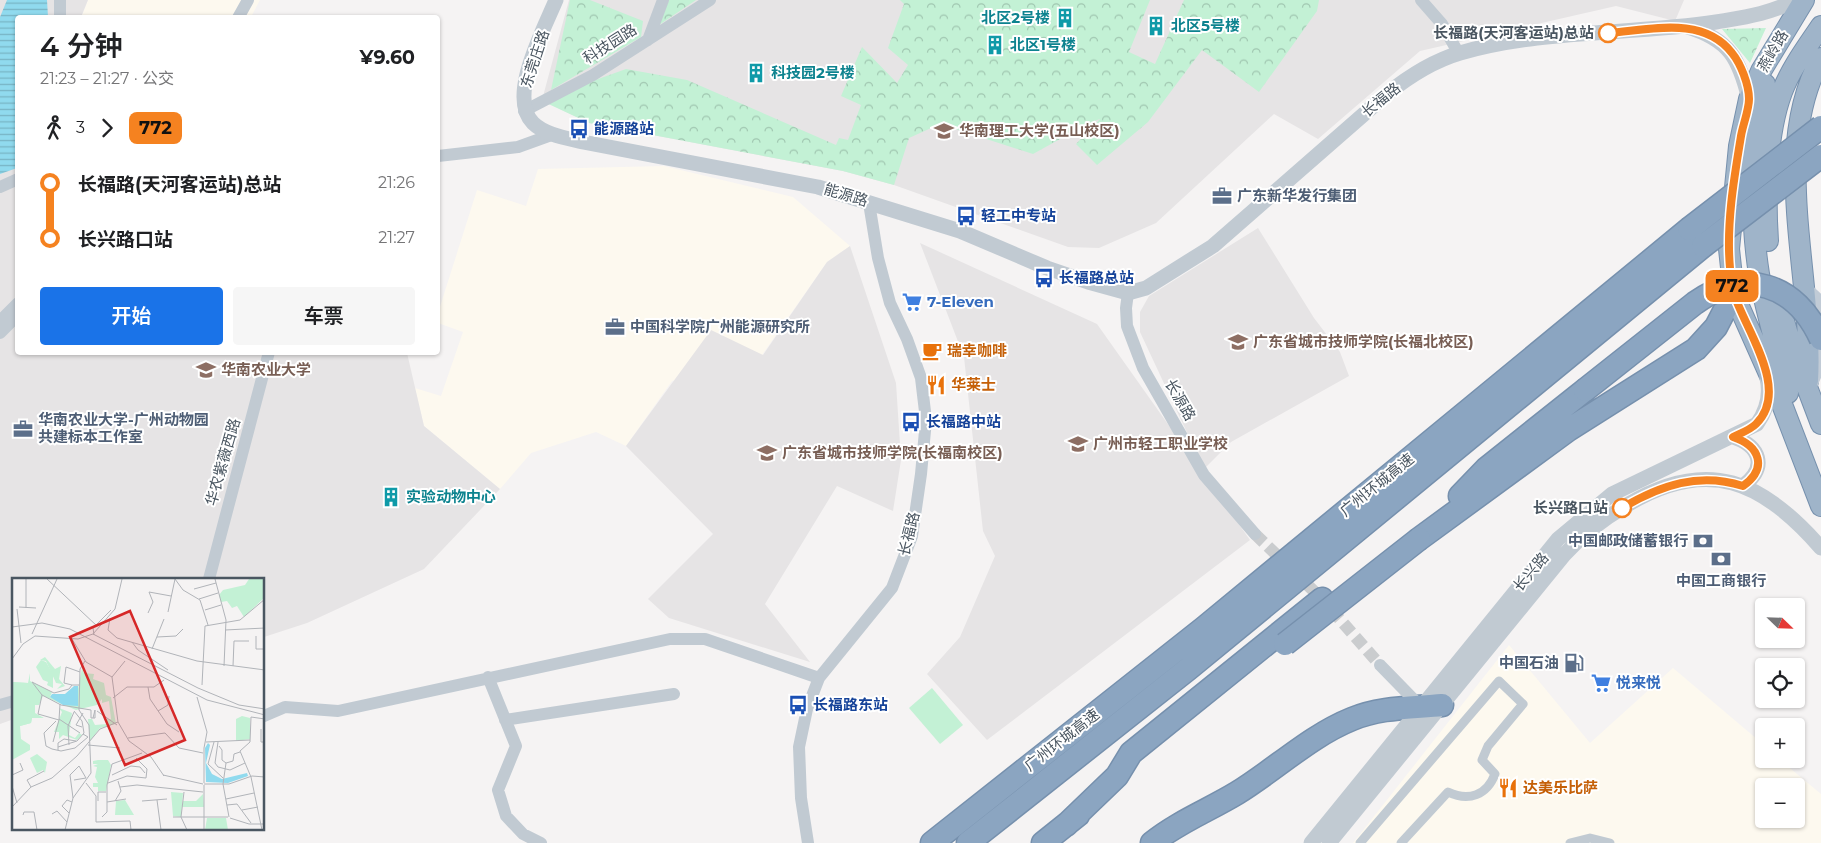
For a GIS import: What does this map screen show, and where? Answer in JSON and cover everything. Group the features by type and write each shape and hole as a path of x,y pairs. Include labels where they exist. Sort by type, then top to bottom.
{"highway":[{"name":"燕岭路","path":"1804,0 1757,78 1749,99 1739,146 1729,235 1733,289 1808,477"},
{"name":"燕岭路","path":"1821,26 1792,71 1775,111 1767,222 1774,283 1791,345 1821,424"},
{"path":"1775,48 1765,84 1759,123 1754,192 1754,228 1764,297 1808,477 1821,506"},
{"path":"1807,388 1809,352 1806,292 1797,212 1797,137 1807,87 1821,58"},
{"name":"广州环城高速","path":"932,843 1204,628 1688,229 1821,127"},
{"name":"广州环城高速","path":"968,843 1188,669 1703,246 1821,156"},
{"path":"1419,539 1487,468 1695,303 1712,292 1728,286 1754,284 1770,287 1786,295 1805,311 1821,339"},
{"path":"1043,843 1285,644 1419,539 1568,430 1703,344 1716,327 1730,300 1733,289"},
{"path":"1066,826 1117,776 1132,753 1322,599"},
{"path":"1152,843 1183,822 1253,783 1316,737 1332,728 1354,718 1380,711 1431,706"}],"main road":[{"path":"1806,292 1821,306"},
{"path":"1807,388 1821,355"}],"street":[{"path":"60,0 60,15"},
{"path":"240,15 248,0"},
{"name":"东莞庄路","path":"554,134 537,126 524,110 524,89 528,71 556,0"},
{"path":"648,40 663,0"},
{"name":"科技园路","path":"524,110 593,75 710,0"},
{"path":"1421,0 1442,24 1459,54"},
{"name":"长福路","path":"1128,293 1146,288 1214,246 1398,86 1419,72 1459,54 1533,40 1687,27 1751,17 1772,11 1796,0"},
{"name":"长福路","path":"1687,27 1705,32 1732,52 1739,63 1749,99"},
{"path":"440,156 518,147 554,134"},
{"name":"能源路","path":"554,134 593,144 818,186 960,231 1032,262 1088,282 1128,293"},
{"path":"0,187 15,180"},
{"name":"长福路","path":"808,843 801,798 799,747 807,709 819,678 892,588 912,536 921,474 926,420 921,378 907,339 890,303 878,258 869,203"},
{"name":"长源路","path":"1128,293 1126,308 1128,326 1142,368 1204,475 1255,534"},
{"path":"0,321 15,305"},
{"path":"0,333 15,319"},
{"name":"长兴路","path":"1329,843 1537,563 1577,522 1612,494 1628,485 1757,424 1767,405 1768,384 1760,353"},
{"name":"华农紫薇西路","path":"209,578 268,355"},
{"path":"1733,437 1751,445 1757,453 1758,464 1755,472 1750,481 1743,486"},
{"name":"长兴路","path":"1311,843 1564,554 1605,518 1637,499 1673,484 1711,479 1743,486 1780,507 1821,548"},
{"path":"265,716 285,707 338,711 488,677 679,639 705,639 819,678"},
{"path":"1380,665 1431,706"},
{"path":"488,677 516,746 498,790 506,816 523,834 541,843"},
{"path":"1360,843 1498,681 1523,704 1488,746 1482,760 1495,774 1492,783 1481,793 1467,798 1448,792 1401,843"},
{"path":"506,720 674,694"},
{"path":"1570,843 1590,838 1610,843"}],"shaded area":[{"name":"华南农业大学","path":"0,0 88,0 82,15 15,15 15,355 407,355 424,426 500,489 424,569 307,623 265,637 265,578 12,578 12,720 0,724"},
{"path":"88,0 260,0 252,15 82,15"},
{"name":"华南理工大学(五山校区)","path":"569,0 1684,0 1675,21 1616,6 1420,51 1318,139 1274,114 1156,223 1099,248 1068,247 894,185 843,171 589,123 542,100"},
{"name":"中国科学院广州能源研究所","path":"664,166 793,197 850,246 827,262 762,355 672,381 626,446 596,432 531,453 500,489 424,426 415,388 441,396 463,332 440,324 440,307 477,190 526,206 538,169"},
{"name":"广东省城市技师学院(长福北校区)","path":"1258,228 1314,318 1340,352 1349,376 1231,442 1204,469 1140,332 1140,312 1149,296"},
{"name":"广州市轻工职业学校","path":"920,243 1097,324 1250,540 987,740 927,674 960,637 995,556 983,531 964,357"},
{"name":"广东省城市技师学院(长福南校区)","path":"850,246 896,383 901,460 893,511 837,486 765,604 810,662 669,618 648,599 713,534 626,446 711,330 763,355 827,262"},
{"path":"1509,645 1590,743 1673,668 1755,737 1755,768 1790,768 1802,778 1755,778 1755,828 1805,828 1805,781 1821,794 1821,843 1353,843"}],"green space":[{"path":"570,0 590,0 643,21 641,37 551,90"},
{"path":"669,0 696,0 659,25"},
{"path":"900,0 1150,0 1129,52 1155,64 1184,0 1319,0 1317,11 1259,92 1202,50 1148,122 1097,165 1076,144 1100,119 1089,123 1033,154 940,124 909,138 894,185 843,171 589,123 540,100 626,69 687,80 836,145 839,138 848,140 861,105 841,96 862,47 897,83 908,65 888,48 904,4"},
{"path":"1766,28 1750,63 1722,29"},
{"path":"932,688 963,725 940,744 909,708"}],"water":[{"path":"7,0 47,0 48,15 15,15 15,169 0,174 0,17"}],"tunnel":[{"path":"1255,534 1322,599 1380,665"}],"bus line":[{"name":"772","path":"1608,33 1687,27 1705,32 1720,41 1732,52 1739,63 1749,99 1743,120 1735,176 1729,235 1730,268 1734,295 1760,353 1769,394 1764,414 1757,424 1733,437 1744,440 1757,453 1758,464 1750,481 1743,486 1728,481 1711,479 1673,484 1655,490 1622,508"}],"place":[{"name":"北区2号楼","path":"1065,18"},
{"name":"北区5号楼","path":"1156,26"},
{"name":"长福路(天河客运站)总站","path":"1608,33"},
{"name":"北区1号楼","path":"995,45"},
{"name":"科技园2号楼","path":"756,73"},
{"name":"能源路站","path":"579,129"},
{"name":"华南理工大学(五山校区)","path":"944,131"},
{"name":"广东新华发行集团","path":"1222,196"},
{"name":"轻工中专站","path":"966,216"},
{"name":"长福路总站","path":"1044,278"},
{"name":"7-Eleven","path":"912,302"},
{"name":"中国科学院广州能源研究所","path":"615,327"},
{"name":"广东省城市技师学院(长福北校区)","path":"1238,342"},
{"name":"瑞幸咖啡","path":"932,351"},
{"name":"华南农业大学","path":"206,370"},
{"name":"华莱士","path":"936,385"},
{"name":"长福路中站","path":"911,422"},
{"name":"华南农业大学-广州动物园 共建标本工作室","path":"23,429"},
{"name":"广州市轻工职业学校","path":"1078,444"},
{"name":"广东省城市技师学院(长福南校区)","path":"767,453"},
{"name":"实验动物中心","path":"391,497"},
{"name":"长兴路口站","path":"1622,508"},
{"name":"中国邮政储蓄银行","path":"1703,541"},
{"name":"中国工商银行","path":"1721,559"},
{"name":"中国石油","path":"1574,663"},
{"name":"悦来悦","path":"1601,683"},
{"name":"长福路东站","path":"798,705"},
{"name":"达美乐比萨","path":"1508,788"}]}
